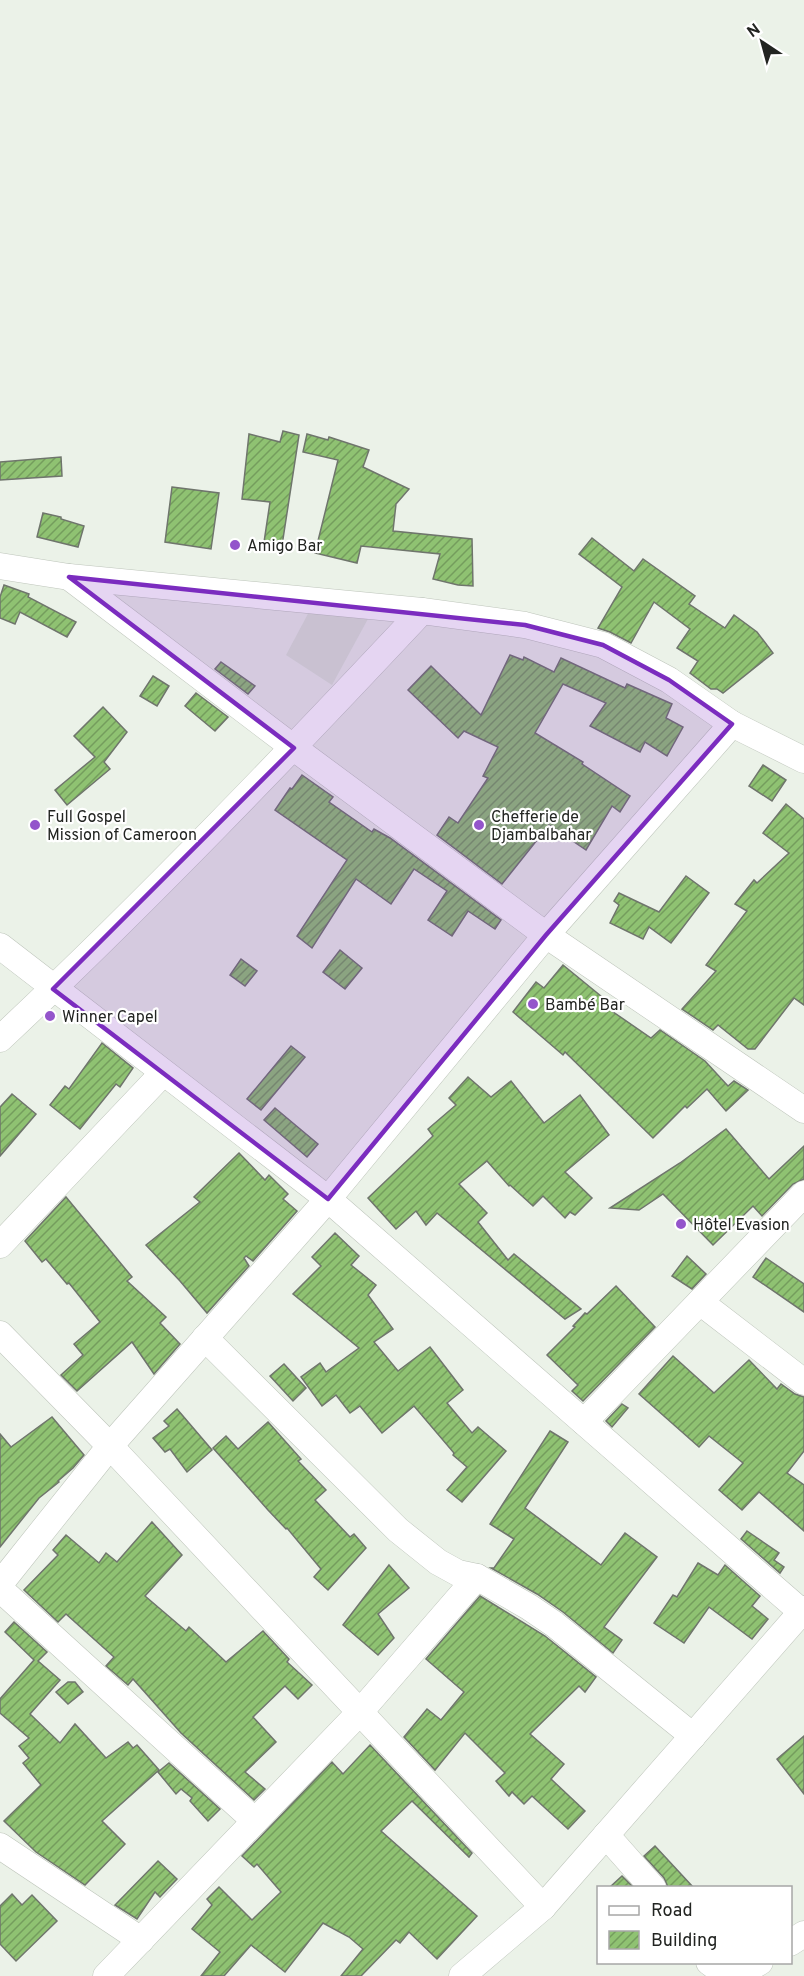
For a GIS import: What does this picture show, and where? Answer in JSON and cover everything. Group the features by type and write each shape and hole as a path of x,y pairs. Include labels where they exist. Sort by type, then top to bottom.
{"street":[{"path":"0,566 69,577 422,611 525,625 603,645 669,681 732,724 804,760"},
{"path":"69,577 294,748 546,934 804,1110"},
{"path":"0,1039 294,748 422,611"},
{"path":"0,1584 110,1446 328,1199 546,934 732,724"},
{"path":"0,946 328,1199 803,1612 543,1907 462,1976"},
{"path":"0,1245 163,1072"},
{"path":"584,1422 804,1194"},
{"path":"700,1302 804,1382"},
{"path":"0,1334 110,1446 543,1907"},
{"path":"205,1338 398,1530 438,1563 458,1573 477,1577 529,1607 554,1624 693,1736"},
{"path":"106,1976 360,1712 477,1577"},
{"path":"0,1589 255,1821"},
{"path":"606,1835 652,1886"},
{"path":"0,1846 141,1940"},
{"path":"712,1964 721,1971 738,1975 757,1964"}],"highlighted area":[{"path":"69,577 525,625 603,645 669,680 732,724 546,935 328,1199 53,989 294,748"}],"shaded area":[{"path":"310,610 369,617 332,685 286,655"}],"building":[{"path":"283,431 299,435 281,552 263,549 270,502 242,499 249,434 280,442"},
{"path":"307,434 328,440 329,437 369,450 363,467 409,489 396,504 393,531 472,539 473,586 433,579 440,554 361,546 357,563 315,553 338,460 303,452"},
{"path":"61,457 62,476 0,480 0,462"},
{"path":"172,487 219,493 211,549 165,542"},
{"path":"43,513 84,526 78,547 37,537"},
{"path":"592,538 634,571 643,559 695,596 689,604 725,628 734,615 757,632 773,653 723,693 717,689 711,689 690,673 698,661 677,648 690,629 654,602 631,643 598,628 622,587 579,554"},
{"path":"4,585 29,594 28,597 76,622 67,637 20,612 15,624 0,618 0,597"},
{"path":"510,655 523,660 524,657 554,672 561,658 625,688 627,684 672,704 666,718 683,727 667,756 645,742 640,752 590,726 606,703 563,684 535,733 583,762 582,764 630,796 620,812 612,806 586,850 549,825 502,884 437,835 449,817 458,823 488,778 483,776 498,747 464,731 458,738 408,690 431,666 481,715"},
{"path":"221,662 255,686 248,694 215,669"},
{"path":"153,676 169,686 157,706 140,696"},
{"path":"196,693 228,717 215,731 185,706"},
{"path":"103,707 127,732 104,762 110,769 67,805 55,790 95,757 74,736"},
{"path":"763,765 786,780 772,801 749,786"},
{"path":"302,775 333,797 329,802 372,832 374,829 390,838 501,920 495,929 468,911 452,936 428,920 447,891 414,869 391,904 356,879 312,948 297,936 347,860 275,810"},
{"path":"786,804 804,819 804,1005 794,998 755,1049 748,1049 718,1025 713,1030 682,1009 716,971 706,965 747,911 735,904 754,880 757,883 789,853 763,833"},
{"path":"686,876 709,893 671,943 649,927 643,939 610,923 619,905 614,901 619,893 659,912"},
{"path":"340,950 362,968 345,989 323,972"},
{"path":"241,959 257,971 245,986 230,975"},
{"path":"563,965 607,1001 603,1005 651,1038 660,1030 705,1061 728,1086 734,1081 748,1090 726,1111 707,1089 687,1108 685,1106 653,1138 565,1052 563,1055 513,1012 536,982 544,988"},
{"path":"102,1043 133,1068 120,1087 116,1084 80,1129 50,1105 65,1086 69,1089"},
{"path":"291,1046 305,1057 261,1110 247,1099"},
{"path":"468,1077 491,1097 511,1081 544,1123 580,1095 609,1135 565,1172 592,1198 575,1215 570,1212 565,1218 543,1196 533,1206 509,1186 487,1161 459,1184 487,1213 478,1222 508,1260 514,1254 581,1309 565,1319 437,1213 426,1225 416,1211 396,1229 368,1198 433,1136 428,1129 456,1105 449,1098"},
{"path":"12,1094 36,1114 0,1156 0,1107"},
{"path":"275,1108 318,1144 307,1157 264,1120"},
{"path":"726,1129 769,1179 804,1146 804,1179 793,1184 762,1216 753,1206 713,1245 663,1194 639,1210 610,1208 680,1163"},
{"path":"239,1153 265,1180 269,1175 288,1194 283,1199 297,1211 253,1261 246,1256 244,1258 249,1266 207,1313 146,1245 200,1202 194,1197"},
{"path":"66,1197 132,1277 127,1281 166,1317 160,1323 180,1344 154,1374 132,1342 77,1391 61,1375 83,1355 74,1344 100,1322 69,1283 67,1284 46,1259 42,1262 25,1241"},
{"path":"335,1233 359,1256 351,1265 376,1285 368,1295 393,1329 374,1342 398,1371 430,1347 463,1390 447,1403 472,1433 478,1427 506,1451 462,1502 447,1490 467,1467 453,1455 454,1453 414,1406 382,1433 360,1406 350,1413 336,1395 322,1406 301,1377 320,1363 326,1372 359,1348 293,1294 321,1266 312,1257"},
{"path":"687,1256 706,1274 692,1289 672,1276"},
{"path":"766,1258 804,1284 804,1312 753,1277"},
{"path":"616,1286 655,1327 583,1401 572,1391 578,1385 547,1355 575,1327 573,1326 585,1313 587,1314"},
{"path":"673,1356 714,1393 749,1360 777,1389 781,1384 795,1394 804,1397 804,1451 787,1473 804,1485 804,1531 759,1492 742,1510 719,1490 743,1463 709,1436 699,1447 639,1394"},
{"path":"284,1364 306,1388 293,1401 270,1376"},
{"path":"622,1404 628,1408 612,1427 606,1421"},
{"path":"177,1409 212,1450 187,1472 170,1449 165,1452 153,1438 169,1426 164,1421"},
{"path":"52,1417 84,1455 59,1482 39,1498 0,1547 0,1434 11,1447"},
{"path":"268,1422 301,1459 298,1461 326,1490 315,1500 350,1537 354,1534 366,1548 328,1590 314,1577 321,1569 287,1528 213,1448 226,1436 238,1449"},
{"path":"550,1431 568,1442 525,1508 601,1565 625,1533 657,1557 604,1627 622,1640 613,1653 563,1612 537,1594 491,1568 494,1568 514,1539 490,1524"},
{"path":"152,1522 182,1555 145,1596 186,1631 189,1627 226,1662 263,1631 289,1659 287,1662 312,1685 298,1699 285,1686 253,1717 276,1742 245,1772 265,1789 254,1800 181,1733 133,1679 128,1685 106,1666 114,1657 66,1614 58,1622 24,1590 58,1555 53,1550 66,1535 99,1563 106,1553 117,1562"},
{"path":"747,1531 779,1553 774,1560 784,1567 780,1573 741,1539"},
{"path":"698,1563 718,1575 725,1565 760,1596 752,1606 768,1619 752,1639 709,1607 684,1643 654,1623 673,1595 677,1597"},
{"path":"389,1565 409,1588 378,1614 394,1638 378,1655 343,1625"},
{"path":"480,1596 545,1636 596,1677 585,1692 579,1686 530,1734 564,1764 551,1779 585,1811 568,1829 532,1796 524,1804 512,1792 509,1796 496,1781 505,1773 465,1733 435,1770 404,1737 427,1709 441,1720 464,1692 426,1659"},
{"path":"14,1622 47,1652 38,1661 60,1680 30,1714 60,1743 75,1724 106,1758 128,1742 133,1748 137,1745 159,1770 102,1821 125,1844 85,1885 36,1852 4,1821 41,1785 23,1763 29,1758 19,1746 29,1738 0,1713 0,1699 34,1660 5,1632"},
{"path":"68,1682 75,1682 83,1692 68,1704 56,1692"},
{"path":"804,1736 804,1794 777,1759"},
{"path":"370,1745 472,1853 469,1857 412,1801 381,1831 477,1916 437,1959 409,1932 400,1943 396,1940 361,1976 341,1976 363,1949 349,1937 323,1923 285,1972 251,1945 224,1976 201,1976 220,1952 192,1929 212,1905 207,1899 219,1887 252,1920 281,1892 257,1864 254,1867 242,1856 332,1762 343,1774"},
{"path":"169,1763 220,1809 208,1821 190,1801 192,1798 181,1789 176,1794 158,1772"},
{"path":"655,1846 692,1886 668,1886 664,1878 644,1856"},
{"path":"158,1861 177,1879 160,1897 155,1892 137,1919 115,1905"},
{"path":"622,1876 632,1886 611,1886"},
{"path":"12,1894 22,1905 32,1895 57,1921 16,1961 0,1944 0,1906"}],"place":[{"name":"Amigo Bar","path":"235,545"},
{"name":"Full Gospel Mission of Cameroon","path":"35,825"},
{"name":"Chefferie de Djambalbahar","path":"479,825"},
{"name":"Bambé Bar","path":"533,1004"},
{"name":"Winner Capel","path":"50,1016"},
{"name":"Hôtel Evasion","path":"681,1224"}]}
